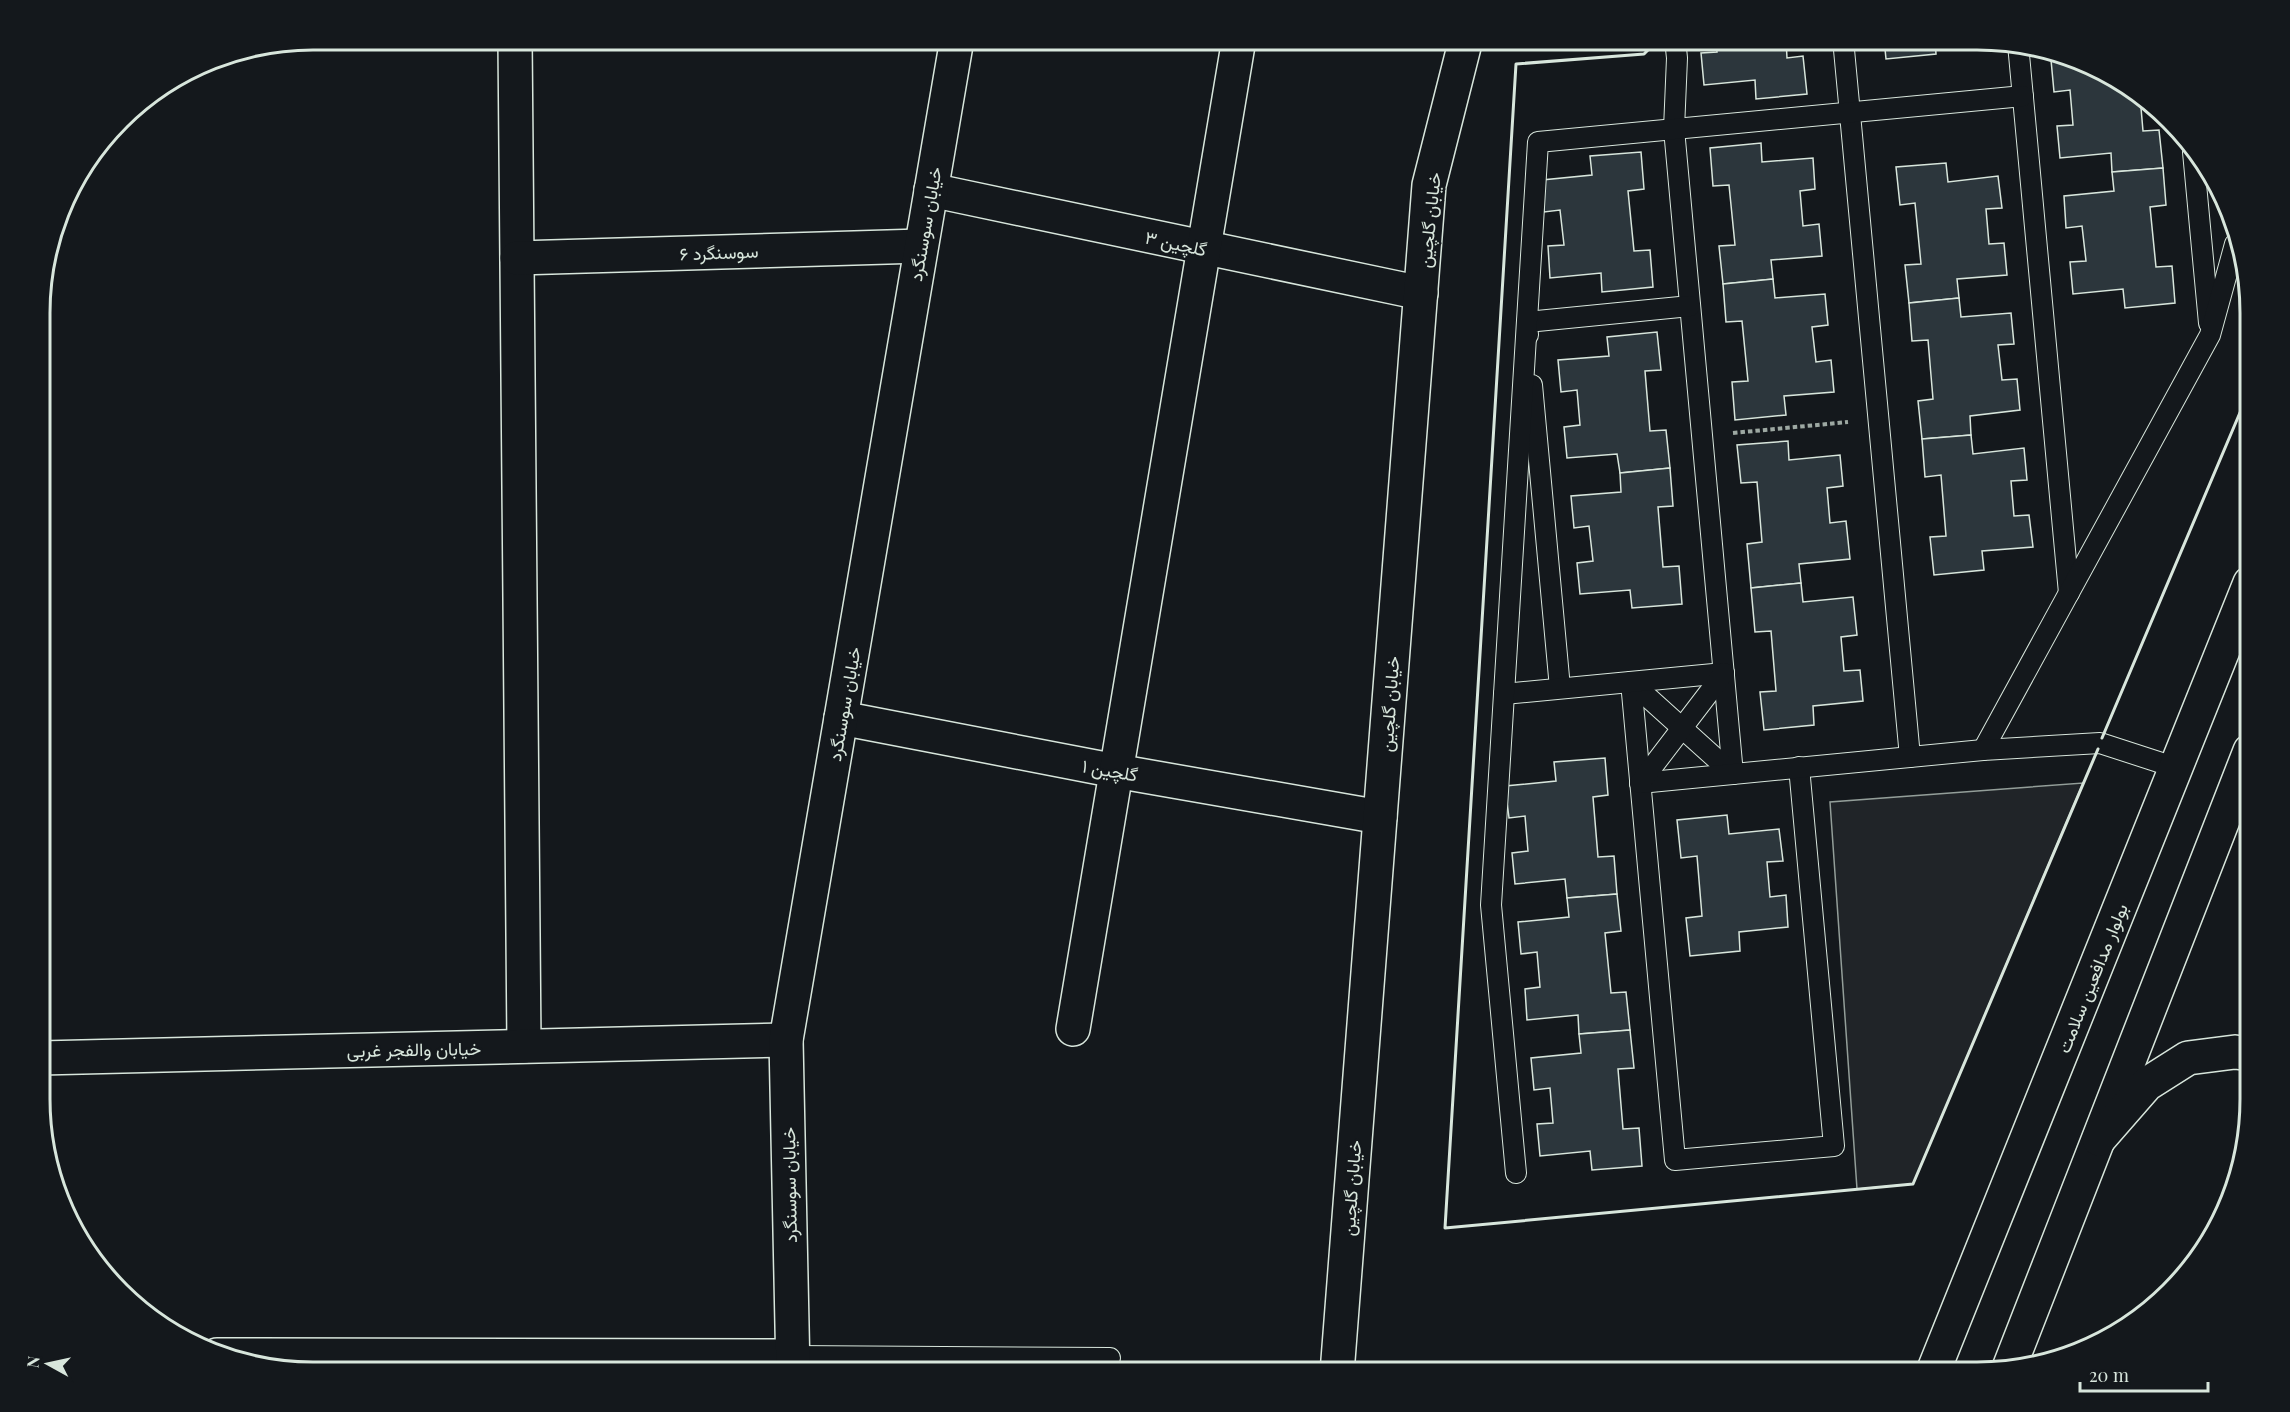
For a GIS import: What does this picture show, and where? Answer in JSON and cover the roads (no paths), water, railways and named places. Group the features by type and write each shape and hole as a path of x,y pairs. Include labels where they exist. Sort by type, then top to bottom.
{"main road":[{"path":"515,50 524,1046"},
{"name":"خیابان سوسنگرد","path":"792,1362 786,1040 955,50"},
{"path":"1072,1029 1237,50"},
{"name":"خیابان گلچین","path":"1338,1362 1429,185 1463,50"},
{"name":"گلچین ۳","path":"931,190 1421,293"},
{"name":"سوسنگرد ۶","path":"517,258 921,246"},
{"name":"بولوار مدافعین سلامت","path":"1937,1362 2240,608"},
{"name":"گلچین ۱","path":"841,718 1116,771 1380,817"},
{"path":"2012,1360 2240,777"},
{"name":"خیابان والفجر غربی","path":"50,1058 786,1040"},
{"path":"2099,1138 2147,1084 2188,1058 2240,1053"},
{"path":"253,1356 664,1362"}],"lane":[{"path":"1676,50 1674,129 1733,774"},
{"path":"1844,50 1910,757"},
{"path":"2019,53 2069,593"},
{"path":"1516,1173 1491,904 1538,142 2023,96"},
{"path":"2194,163 2210,335"},
{"path":"1983,750 2210,335 2233,251"},
{"path":"1527,322 1690,306"},
{"path":"1527,322 1560,688"},
{"path":"1504,694 1724,673"},
{"path":"1640,783 1724,673"},
{"path":"1631,682 1733,774"},
{"path":"1631,682 1675,1160 1834,1146 1799,767"},
{"path":"1640,783 1983,750 2100,743 2176,768"},
{"path":"898,1362 1110,1358"}]}
